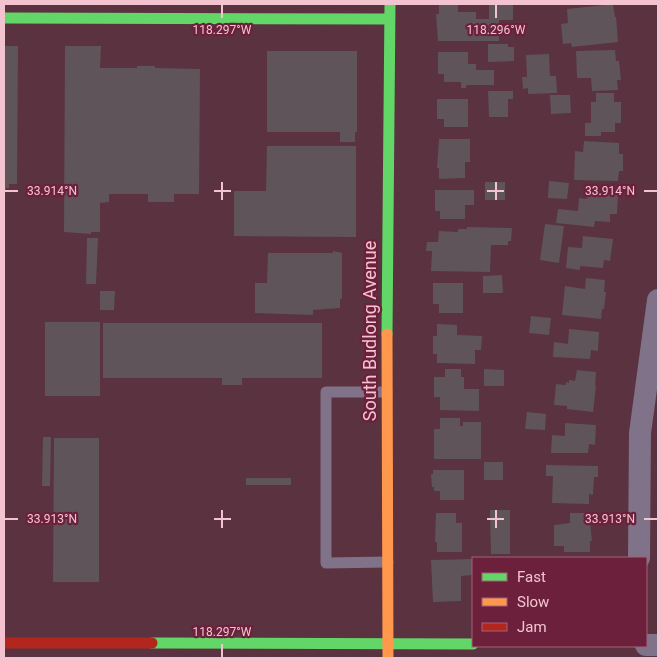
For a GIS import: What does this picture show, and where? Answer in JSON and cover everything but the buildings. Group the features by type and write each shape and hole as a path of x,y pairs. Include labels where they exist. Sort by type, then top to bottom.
{"street":[{"name":"South Budlong Avenue","path":"388,658 387,392 390,4"},
{"path":"4,18 390,19"},
{"path":"639,557 640,433 658,300"},
{"path":"4,643 472,644"}],"lane":[{"path":"49,4 49,18"},
{"path":"387,392 326,392 326,563 388,562"},
{"path":"155,658 156,643"}],"traffic: fast":[{"path":"387,334 390,4"},
{"path":"4,18 390,19"},
{"path":"152,643 472,644"}],"traffic: slow":[{"path":"387,334 388,658"}],"traffic: jam":[{"path":"4,643 152,643"}]}
